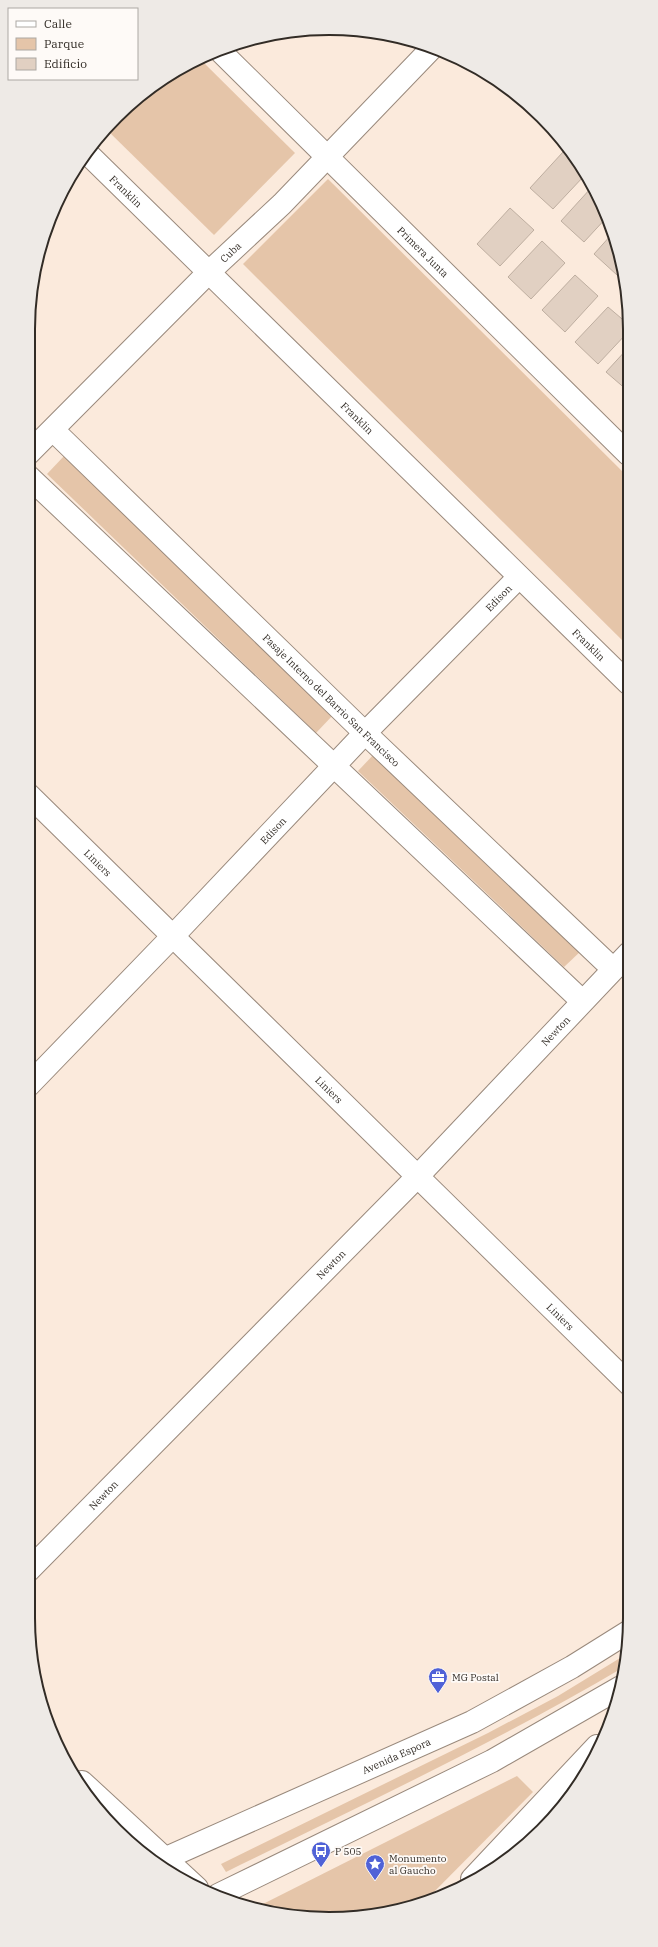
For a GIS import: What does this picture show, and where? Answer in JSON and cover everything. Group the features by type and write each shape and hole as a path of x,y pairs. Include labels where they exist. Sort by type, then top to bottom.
{"street":[{"name":"Cuba","path":"35,447 209,272 282,204 428,52"},
{"name":"Primera Junta","path":"224,54 623,449"},
{"name":"Franklin","path":"91,157 623,678"},
{"name":"Pasaje Interno del Barrio San Francisco","path":"53,430 365,733 613,969"},
{"path":"35,483 582,1002"},
{"name":"Edison","path":"35,1079 173,936 365,733 519,577"},
{"name":"Liniers","path":"35,801 623,1378"},
{"name":"Newton","path":"35,1564 417,1177 623,959"},
{"name":"Avenida Espora","path":"162,1859 472,1722 572,1668 622,1636"},
{"path":"223,1892 492,1761 614,1691"},
{"path":"481,1870 590,1753"},
{"path":"94,1794 153,1853"}],"green space":[{"path":"204,63 295,153 214,235 110,133 135,108 150,96 182,74"},
{"path":"328,179 623,472 623,641 243,264"},
{"path":"65,455 334,714 316,733 47,474"},
{"path":"376,752 582,950 564,967 358,771"},
{"path":"620,1658 618,1671 477,1748 226,1872 221,1864 488,1733 558,1696"},
{"path":"517,1776 533,1792 433,1893 405,1902 348,1911 310,1911 263,1904"}],"building":[{"path":"563,152 582,179 553,209 530,188"},
{"path":"589,191 603,222 584,242 561,221"},
{"path":"510,208 534,230 500,266 477,244"},
{"path":"608,238 617,275 617,275 594,254"},
{"path":"542,241 565,263 531,299 508,277"},
{"path":"575,275 598,296 565,332 542,310"},
{"path":"608,307 622,319 623,337 598,364 575,342"},
{"path":"623,353 623,387 606,372"}],"place":[{"name":"MG Postal","path":"438,1694"},
{"name":"P 505","path":"321,1868"},
{"name":"Monumento al Gaucho","path":"375,1881"}]}
